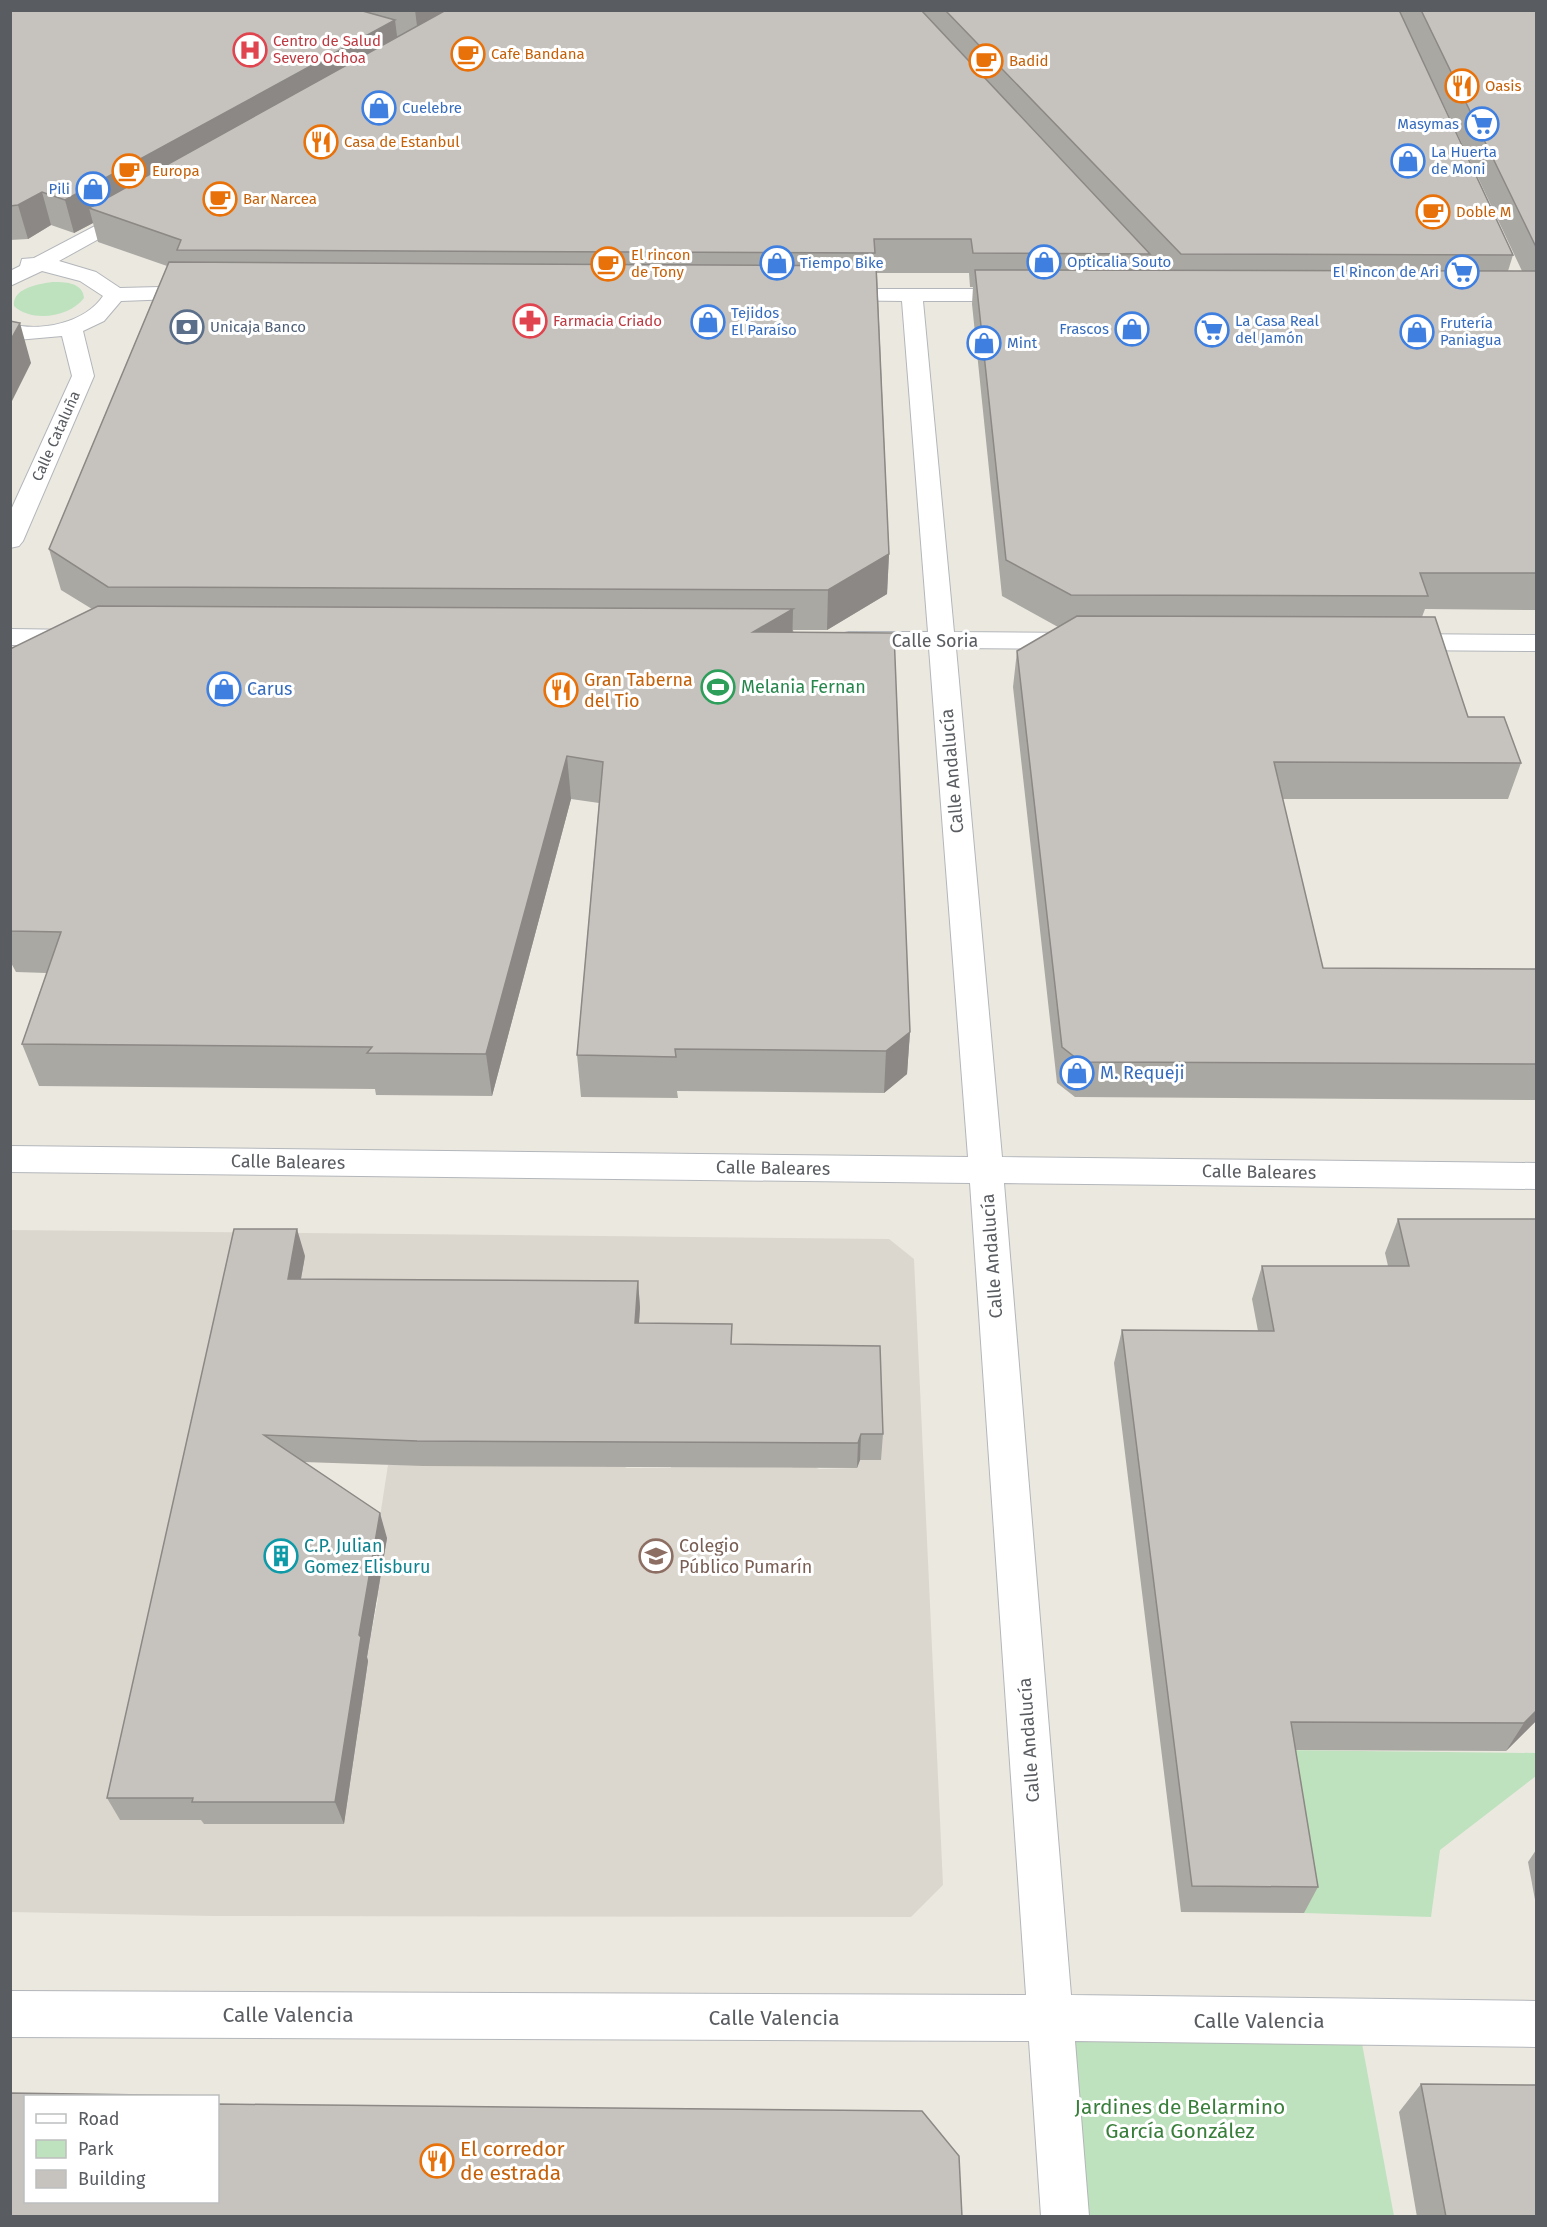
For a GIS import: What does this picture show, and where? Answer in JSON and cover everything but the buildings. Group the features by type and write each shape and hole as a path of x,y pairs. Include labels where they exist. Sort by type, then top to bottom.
{"street":[{"path":"11,275 40,264 152,201"},
{"path":"40,264 95,278 107,285 114,295"},
{"path":"114,295 219,292"},
{"path":"10,332 71,329 107,309 114,295"},
{"path":"807,295 1037,296"},
{"name":"Calle Andalucía","path":"912,295 986,1170 1065,2217"},
{"name":"Calle Cataluña","path":"10,541 83,376 71,329"},
{"path":"10,637 104,638"},
{"name":"Calle Soria","path":"823,640 1109,641"},
{"path":"1370,642 1536,643"},
{"name":"Calle Baleares","path":"10,1159 1536,1176"},
{"name":"Calle Valencia","path":"10,2014 1050,2018 1536,2024"}],"shaded area":[{"name":"Colegio Público Pumarín","path":"11,1230 889,1239 914,1259 943,1885 911,1917 213,1916 11,1912","holes":["356,1306 640,1308 637,1350 881,1460 860,1460 856,1468 819,1469 799,1459 792,1468 754,1467 672,1458 671,1468 627,1468 608,1458 606,1467 388,1465 369,1588 378,1599 371,1634 362,1635 360,1650 368,1661 362,1697 350,1712 359,1723 344,1824 204,1824 207,1807 181,1820 121,1820"]}],"green space":[{"path":"52,282 77,286 84,298 70,310 50,316 31,315 14,306 17,295 22,291"},
{"path":"1278,1750 1536,1753 1536,1776 1440,1850 1431,1917 1304,1913"},
{"name":"Jardines de Belarmino García González","path":"1050,2018 1358,2022 1394,2216 1065,2216"}],"place":[{"name":"Centro de Salud Severo Ochoa","path":"250,50"},
{"name":"Cafe Bandana","path":"468,54"},
{"name":"Badid","path":"986,61"},
{"name":"Oasis","path":"1462,86"},
{"name":"Cuelebre","path":"379,108"},
{"name":"Masymas","path":"1482,124"},
{"name":"Casa de Estanbul","path":"321,142"},
{"name":"La Huerta de Moni","path":"1408,161"},
{"name":"Europa","path":"129,171"},
{"name":"Pili","path":"93,189"},
{"name":"Bar Narcea","path":"220,199"},
{"name":"Doble M","path":"1433,212"},
{"name":"Opticalia Souto","path":"1044,262"},
{"name":"Tiempo Bike","path":"777,263"},
{"name":"El rincon de Tony","path":"608,264"},
{"name":"El Rincon de Ari","path":"1462,272"},
{"name":"Farmacia Criado","path":"530,321"},
{"name":"Tejidos El Paraíso","path":"708,322"},
{"name":"Unicaja Banco","path":"187,327"},
{"name":"Frascos","path":"1132,329"},
{"name":"La Casa Real del Jamón","path":"1212,330"},
{"name":"Frutería Paniagua","path":"1417,332"},
{"name":"Mint","path":"984,343"},
{"name":"Melania Fernan","path":"718,687"},
{"name":"Carus","path":"224,689"},
{"name":"Gran Taberna del Tio","path":"561,690"},
{"name":"M. Requeji","path":"1077,1073"},
{"name":"C.P. Julian Gomez Elisburu","path":"281,1556"},
{"name":"Colegio Público Pumarín","path":"656,1556"},
{"name":"El corredor de estrada","path":"437,2161"}]}
